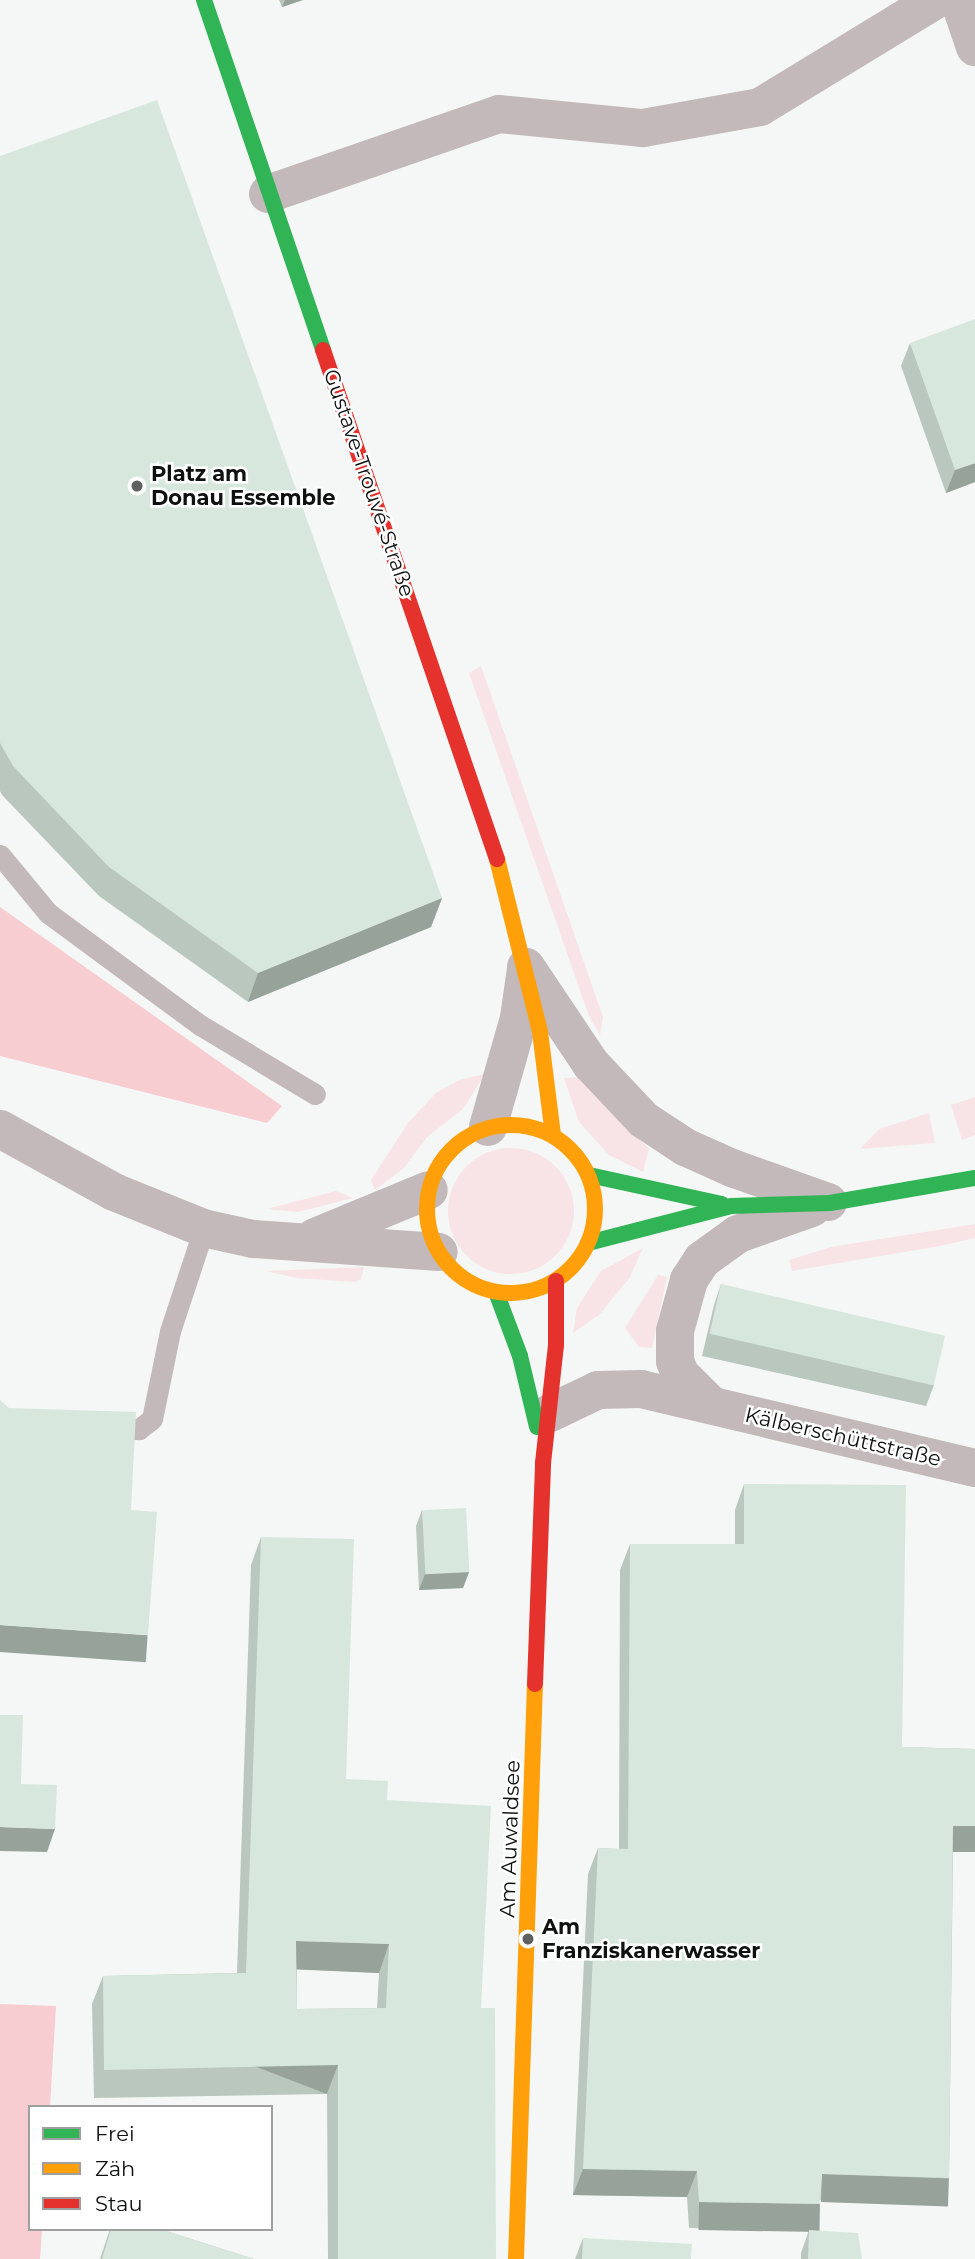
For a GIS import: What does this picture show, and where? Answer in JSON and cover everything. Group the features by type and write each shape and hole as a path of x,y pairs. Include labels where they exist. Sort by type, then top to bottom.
{"street":[{"name":"Gustave-Trouvé-Straße","path":"205,0 268,194 509,895 540,1032 553,1135"},
{"path":"268,194 499,114 643,128 760,107 935,0"},
{"path":"959,0 975,47"},
{"name":"Gustave-Trouvé-Straße","path":"488,1127 519,1018 526,967"},
{"name":"Gustave-Trouvé-Straße","path":"526,967 592,1064 644,1120 685,1147 732,1168 830,1203"},
{"path":"532,1126 553,1135 580,1159 589,1175 595,1221 588,1243 575,1264 556,1280 537,1289 496,1292 463,1278 439,1252 430,1232 429,1190 450,1151 488,1127 532,1126"},
{"path":"0,1129 114,1192 204,1228 253,1239 439,1252"},
{"path":"589,1175 730,1206"},
{"path":"588,1243 730,1206 830,1203 975,1178"},
{"path":"307,1241 429,1190"},
{"path":"711,1405 680,1374 674,1361 675,1331 689,1280 702,1260 738,1234 830,1203"},
{"name":"Am Auwaldsee","path":"516,2259 543,1463 550,1413 556,1280"},
{"name":"Am Auwaldsee","path":"496,1292 532,1394 543,1463"},
{"name":"Kälberschüttstraße","path":"550,1413 610,1388 641,1389 975,1468"}],"lane":[{"path":"0,855 48,913 200,1026 315,1094"},
{"path":"84,1426 148,1426 173,1321 204,1228"}],"shaded area":[{"path":"481,666 603,1017 600,1035 589,1016 469,673"},
{"path":"0,907 282,1106 267,1123 0,1056"},
{"path":"485,1074 463,1109 427,1137 404,1168 375,1190 371,1180 408,1123 436,1093 459,1080"},
{"path":"584,1077 649,1149 643,1172 609,1155 579,1122 564,1078"},
{"path":"975,1097 975,1135 962,1140 951,1105"},
{"path":"929,1113 935,1143 860,1149 879,1129"},
{"path":"511,1148 535,1153 556,1166 569,1187 574,1211 569,1235 556,1256 535,1269 511,1274 487,1269 466,1256 453,1235 448,1211 453,1187 466,1166 487,1153"},
{"path":"336,1191 353,1198 298,1212 267,1209"},
{"path":"975,1224 975,1238 940,1246 792,1271 789,1260 831,1247"},
{"path":"643,1248 630,1277 600,1314 573,1333 577,1308 601,1271"},
{"path":"364,1267 361,1279 355,1282 296,1278 266,1271"},
{"path":"658,1275 667,1277 652,1348 639,1347 625,1328"},
{"path":"0,2004 56,2006 50,2105 28,2105 28,2231 42,2231 40,2259 0,2259"}],"building":[{"name":"Platz am Donau Essemble","path":"157,100 442,898 258,973 109,867 13,766 0,743 0,156"},
{"path":"975,319 975,463 955,470 910,343"},
{"path":"721,1284 945,1336 934,1385 710,1334"},
{"path":"0,1400 9,1408 136,1412 131,1510 157,1512 148,1635 0,1625"},
{"path":"744,1484 906,1485 902,1747 975,1749 975,1826 953,1826 949,2178 822,2174 820,2204 699,2202 697,2171 583,2169 598,1848 628,1849 630,1544 744,1544"},
{"path":"466,1508 469,1572 425,1574 422,1510"},
{"path":"261,1537 354,1539 346,1779 388,1781 387,1800 491,1806 481,2008 495,2008 496,2259 338,2259 338,2065 104,2070 103,1976 246,1973","holes":["296,1941 389,1944 386,2008 297,2009"]},
{"path":"0,1715 23,1715 21,1784 57,1785 55,1829 0,1827"},
{"path":"809,2230 858,2233 862,2259 808,2259"},
{"path":"110,2231 166,2231 254,2259 102,2259"},
{"path":"583,2238 692,2244 691,2259 582,2259"}],"traffic: fast":[{"path":"204,0 323,350"},
{"path":"589,1175 722,1204"},
{"path":"588,1243 731,1206 830,1203 975,1178"},
{"path":"496,1292 520,1356 537,1427"}],"traffic: slow":[{"path":"497,859 540,1032 553,1135"},
{"path":"511,1125 543,1131 570,1150 589,1177 595,1209 589,1241 570,1268 543,1287 511,1293 479,1287 452,1268 433,1241 427,1209 433,1177 452,1150 479,1131 511,1125"},
{"path":"516,2259 535,1684"}],"traffic: jam":[{"path":"323,350 497,859"},
{"path":"535,1684 543,1463 556,1345 556,1281"}],"place":[{"name":"Platz am Donau Essemble","path":"137,486"},
{"name":"Am Franziskanerwasser","path":"528,1939"}]}
